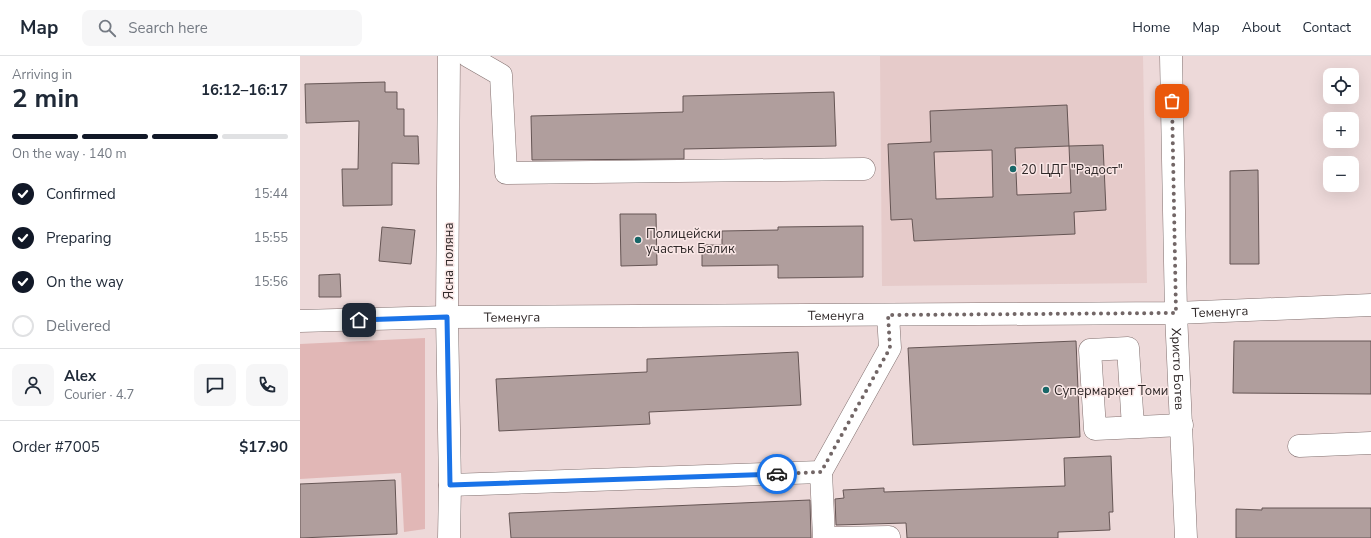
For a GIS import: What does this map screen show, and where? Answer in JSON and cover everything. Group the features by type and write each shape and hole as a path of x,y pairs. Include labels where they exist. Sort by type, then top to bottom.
{"street":[{"name":"Ясна поляна","path":"449,56 447,317 450,485 449,538"},
{"path":"468,56 501,75 506,173 864,169"},
{"name":"Христо Ботев","path":"1171,56 1176,313 1186,538"},
{"name":"Теменуга","path":"300,321 447,317 1176,313 1371,305"},
{"path":"824,538 821,472 890,348 888,315"},
{"path":"1133,427 1182,425"},
{"path":"1299,446 1371,443"},
{"path":"450,485 821,472"},
{"path":"835,538 889,538"}],"shaded area":[{"name":"20 ЦДГ \"Радост\"","path":"880,56 1143,56 1147,283 882,286"},
{"path":"425,338 425,529 404,532 401,473 300,479 300,344"}],"building":[{"path":"385,82 385,92 397,92 397,109 404,109 404,136 418,136 419,164 392,163 392,205 343,206 342,169 358,169 359,121 306,123 305,84"},
{"path":"834,92 836,146 684,149 684,159 532,160 531,116 683,112 683,96"},
{"path":"1067,105 1069,146 1103,145 1106,210 1074,212 1075,234 914,241 912,219 891,220 888,144 931,142 930,111","holes":["1069,146 1071,193 1017,195 1015,148","992,150 993,197 936,199 934,152"]},
{"path":"1258,170 1259,264 1230,264 1230,171"},
{"name":"Полицейски участък Балик","path":"620,214 656,214 657,265 621,266"},
{"path":"863,226 863,277 778,278 778,265 702,266 702,245 722,245 722,231 778,230 778,227"},
{"path":"382,227 415,230 411,264 379,261"},
{"path":"340,274 341,297 319,297 319,275"},
{"path":"1076,341 1080,437 913,445 908,348"},
{"path":"1234,341 1371,341 1371,394 1233,393"},
{"path":"798,352 801,405 649,412 650,424 499,431 496,379 647,372 647,359"},
{"path":"1111,456 1113,512 1109,512 1110,530 1058,532 1058,538 907,538 906,523 836,525 835,499 844,498 843,490 884,488 884,492 1065,486 1064,458"},
{"path":"395,480 397,534 300,538 300,484"},
{"path":"810,500 811,538 511,538 509,513"},
{"path":"1262,508 1371,508 1371,538 1236,538 1236,509 1262,510"}],"way so far":[{"path":"777,474 821,472 890,348 888,315 1176,313 1172,101"}],"place":[{"name":"20 ЦДГ \"Радост\"","path":"1013,169"},
{"name":"Полицейски участък Балик","path":"638,240"},
{"name":"Супермаркет Томи","path":"1046,390"}],"route":[{"path":"359,320 447,317 450,485 777,474"}]}
